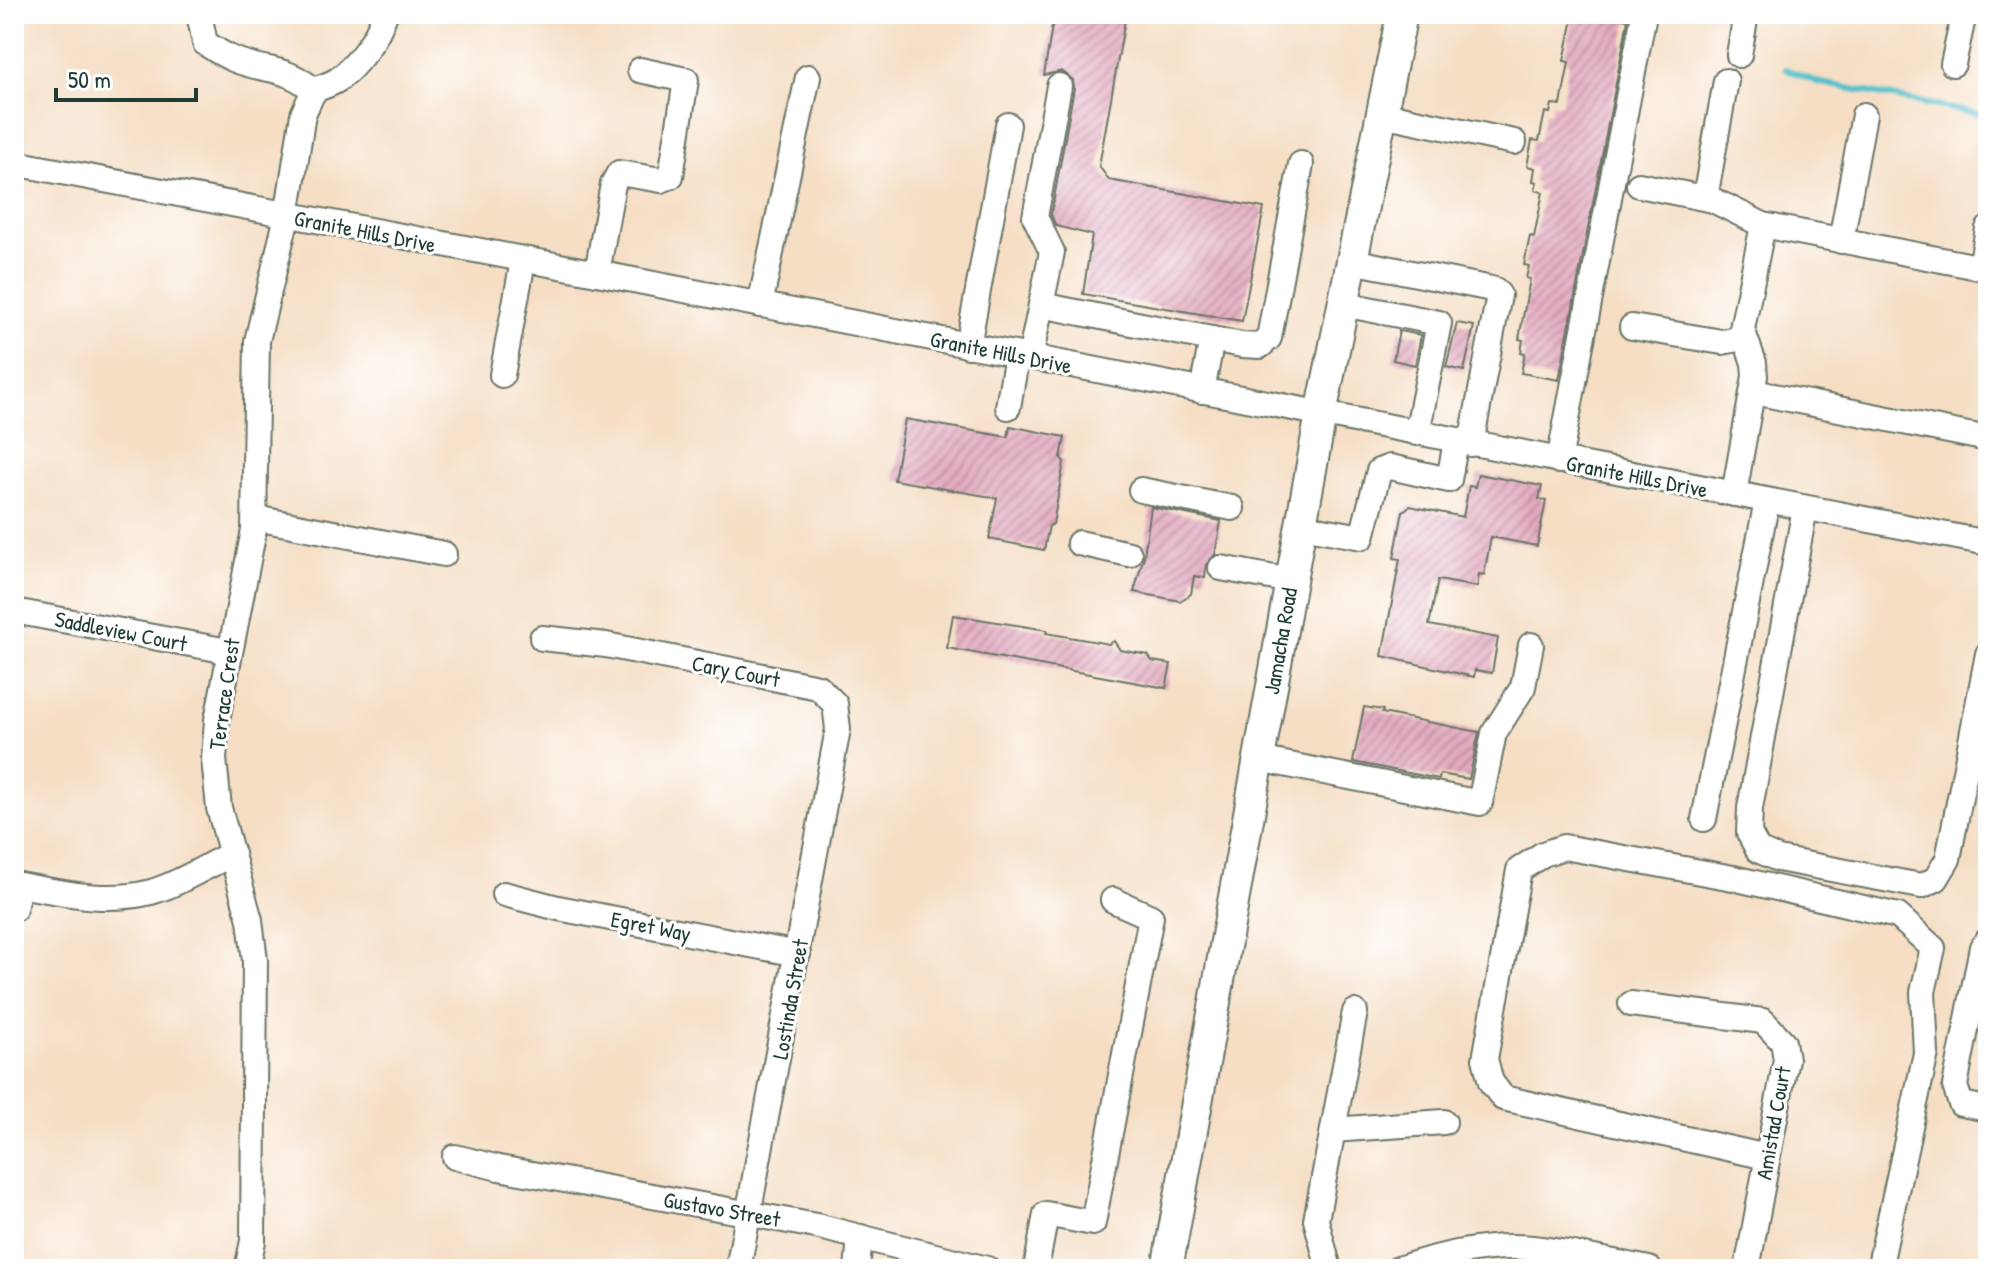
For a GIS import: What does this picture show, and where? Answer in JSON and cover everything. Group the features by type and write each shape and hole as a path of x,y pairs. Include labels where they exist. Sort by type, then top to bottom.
{"main road":[{"name":"Jamacha Road","path":"1167,1269 1321,414 1402,14"}],"street":[{"path":"199,14 205,43 234,60 276,68 297,76 314,90 338,79 375,39 385,14"},
{"path":"1559,461 1644,14"},
{"path":"1739,55 1746,14"},
{"path":"1953,64 1964,14"},
{"path":"597,273 613,184 619,173 661,180 671,176 686,80 640,70"},
{"path":"760,305 808,77"},
{"path":"1705,198 1726,81"},
{"path":"1008,407 1041,305 1052,252 1035,217 1059,86"},
{"name":"Terrace Crest","path":"247,1269 253,1241 255,961 250,920 219,808 214,759 228,651 255,518 257,341 287,216 303,114 314,90"},
{"path":"1382,114 1514,142"},
{"path":"1841,241 1864,115"},
{"path":"968,346 1008,125"},
{"name":"Granite Hills Drive","path":"14,163 1988,543"},
{"path":"1041,305 1256,347 1269,338 1301,164"},
{"path":"1639,185 1705,198 1763,225 1984,268 1988,229"},
{"path":"1734,494 1754,392 1754,363 1742,329 1763,225"},
{"path":"502,375 523,261"},
{"path":"1301,526 1362,537 1379,471 1390,467 1449,480 1464,442 1499,295 1487,288 1352,261"},
{"path":"1343,304 1439,323 1417,433"},
{"path":"1632,327 1722,342 1744,338"},
{"path":"1202,391 1212,339"},
{"path":"1754,392 1988,439"},
{"path":"1141,490 1232,508"},
{"path":"1704,819 1767,501"},
{"path":"1805,508 1750,808 1749,833 1758,850 1778,859 1921,886 1936,879 1948,859 1988,654"},
{"path":"255,518 444,554"},
{"path":"1079,543 1129,554"},
{"path":"1221,568 1291,581"},
{"name":"Saddleview Court","path":"14,611 228,651"},
{"name":"Cary Court","path":"542,638 606,645 818,687 835,704 838,729"},
{"path":"1259,759 1480,803 1494,733 1523,687 1531,645"},
{"name":"Lostinda Street","path":"738,1269 838,729"},
{"path":"1767,1157 1503,1098 1491,1082 1485,1059 1519,870 1543,854 1564,847 1733,878 1898,916 1933,948 1923,992 1926,1053 1879,1269"},
{"path":"14,909 16,885 94,898 125,897 155,891 232,854"},
{"name":"Egret Way","path":"504,894 558,908 798,954"},
{"path":"1036,1269 1046,1214 1093,1223 1151,917 1113,900"},
{"path":"1988,940 1982,947 1955,1086 1961,1104 1988,1109"},
{"name":"Amistad Court","path":"1631,1004 1763,1021 1783,1042 1786,1059 1747,1269"},
{"path":"1329,1269 1316,1220 1355,1012"},
{"path":"1333,1130 1444,1122"},
{"name":"Gustavo Street","path":"455,1157 860,1237 987,1269"},
{"path":"857,1269 860,1237"},
{"path":"1411,1267 1467,1251 1530,1247 1611,1266 1649,1269"}],"building":[{"path":"1054,14 1126,14 1099,166 1109,180 1264,208 1242,321 1083,294 1092,235 1056,226 1051,215 1074,88 1073,80 1062,71 1044,75"},
{"path":"1574,14 1596,14 1628,20 1559,380 1521,373 1525,353 1521,352 1523,340 1519,339 1530,279 1526,278 1529,266 1524,265 1530,236 1534,237 1543,192 1535,190 1535,168 1527,166 1532,140 1539,141 1545,112 1550,113 1552,104 1561,105 1569,62 1564,61"},
{"path":"1457,323 1474,326 1464,371 1446,367"},
{"path":"1399,331 1421,335 1415,365 1393,360"},
{"path":"905,419 1008,437 1010,426 1065,437 1061,458 1064,462 1053,524 1049,526 1044,550 989,539 997,498 894,480"},
{"path":"1478,474 1542,486 1539,499 1546,501 1537,546 1491,537 1484,575 1479,574 1477,587 1438,580 1429,625 1498,638 1492,673 1475,670 1474,677 1382,656 1400,559 1394,558 1403,511 1410,506 1463,517 1469,486 1475,487"},
{"path":"1151,507 1221,521 1215,555 1206,565 1205,578 1194,576 1191,594 1180,601 1134,592 1144,556"},
{"path":"953,615 1047,630 1046,633 1109,644 1114,641 1120,650 1148,655 1152,661 1171,664 1166,688 947,648"},
{"path":"1364,707 1479,732 1469,779 1440,774 1439,779 1353,762"}],"waterway":[{"path":"1786,69 1817,82 1988,116"}]}
